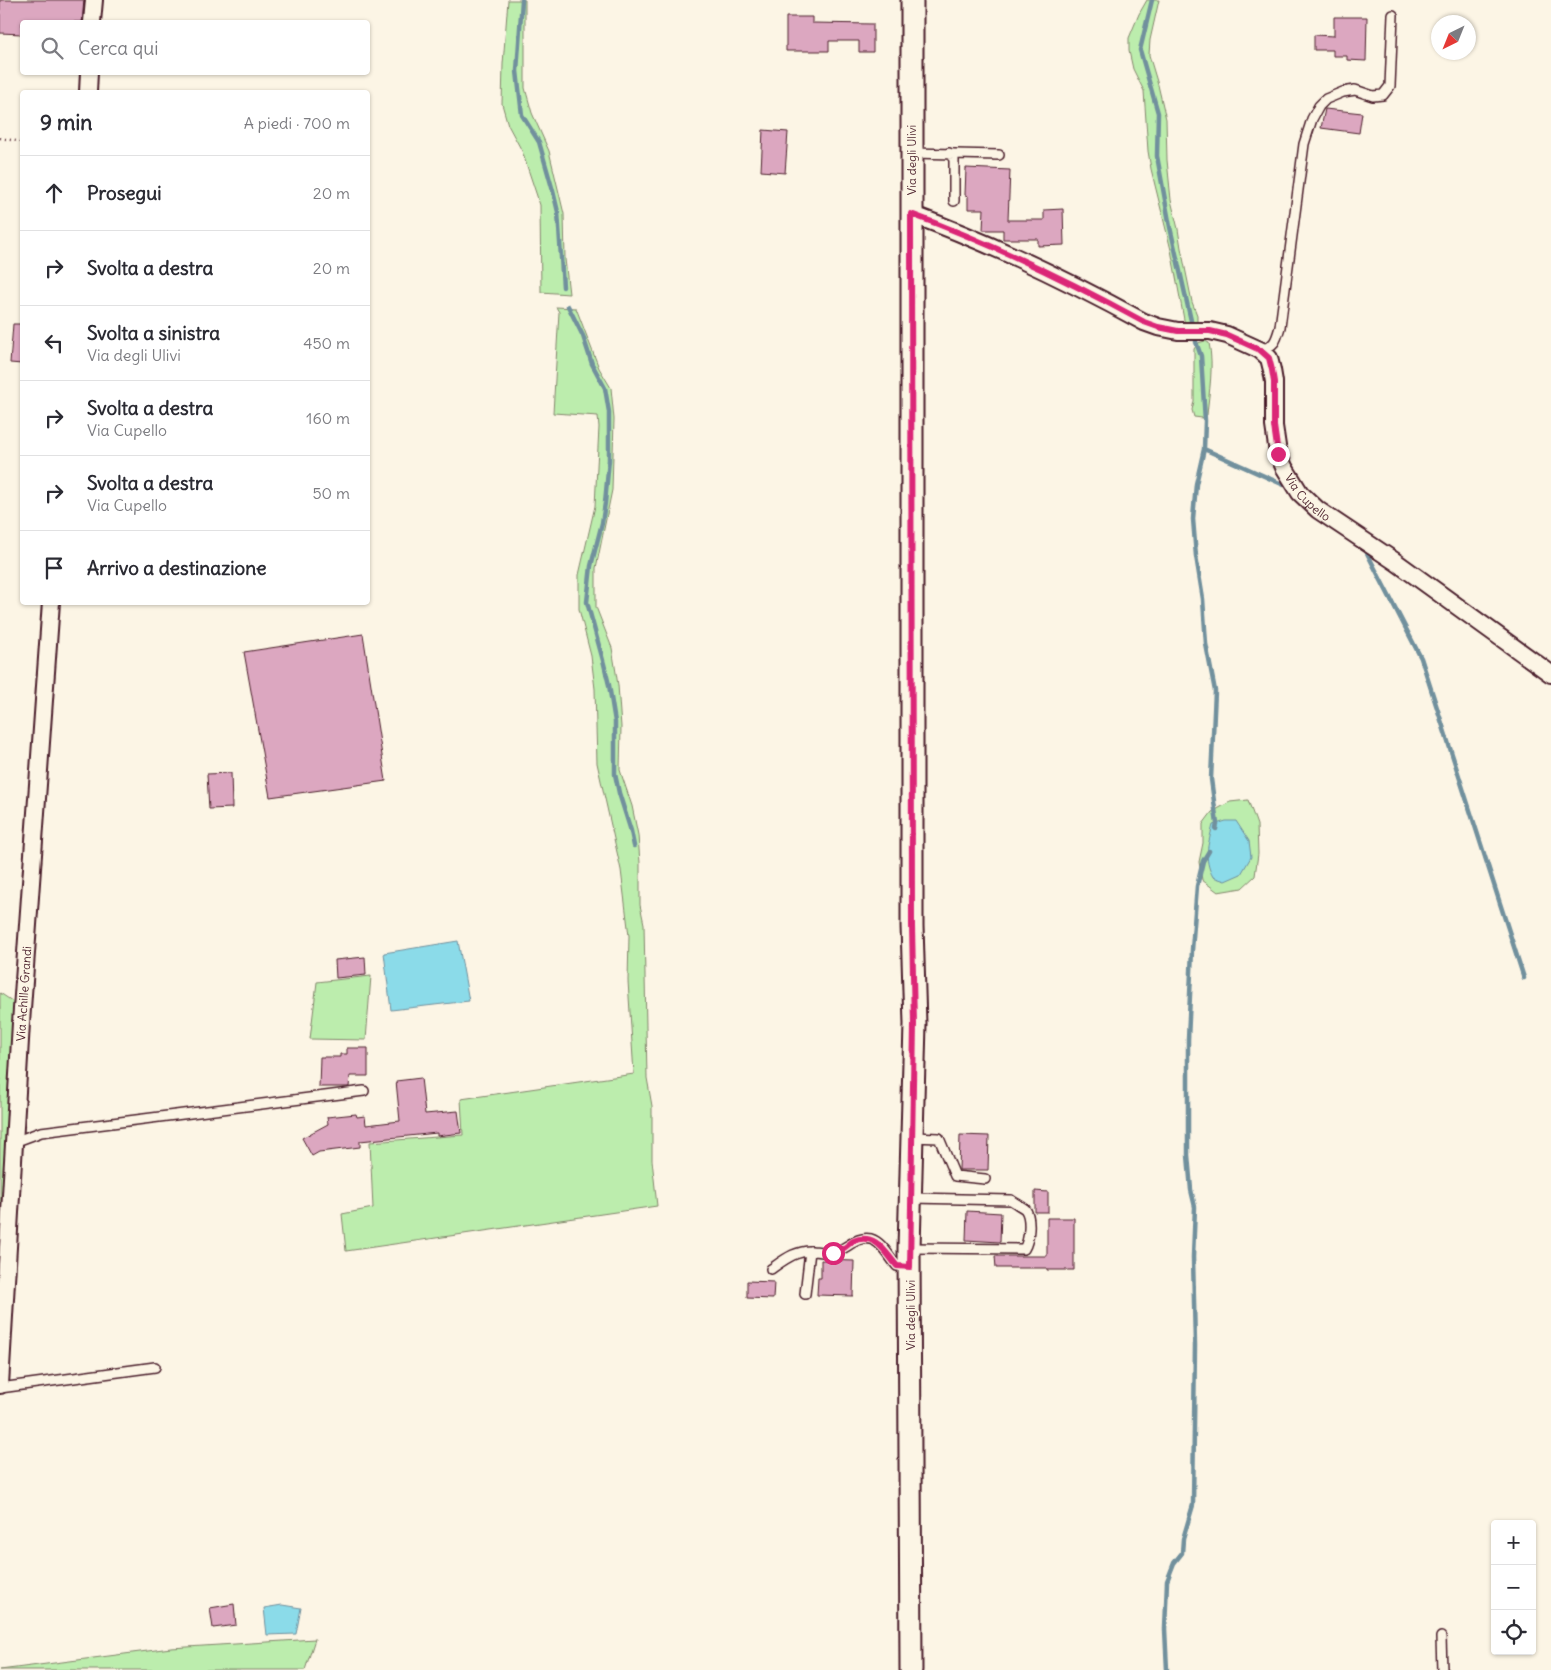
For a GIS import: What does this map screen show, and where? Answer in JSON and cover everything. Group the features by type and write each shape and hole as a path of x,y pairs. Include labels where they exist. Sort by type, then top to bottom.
{"street":[{"path":"92,20 94,0"},
{"name":"Via degli Ulivi","path":"911,1670 910,1258 914,1024 912,926 912,0"},
{"path":"88,90 89,75"},
{"path":"911,214 978,241 1053,275 1144,322 1178,331 1210,331 1227,335 1260,350"},
{"name":"Via Cupello","path":"1260,350 1269,358 1272,370 1274,382 1274,426 1278,454 1300,493 1318,510 1396,562 1551,674"},
{"name":"Via Achille Grandi","path":"0,1387 21,1023 52,605"}],"lane":[{"path":"1260,350 1270,348 1276,340 1280,327 1307,132 1319,106 1326,99 1343,92 1355,90 1374,96 1382,95 1390,86 1393,15"},
{"path":"911,153 999,155"},
{"path":"949,153 954,160 954,200"},
{"path":"14,1142 41,1132 364,1091"},
{"path":"912,1136 939,1138 955,1176 985,1179"},
{"path":"771,1269 800,1251 833,1253 843,1249 852,1242 862,1239 871,1239 880,1245 897,1266 910,1258 1024,1249 1027,1244 1028,1216 1024,1209 1011,1200 911,1198"},
{"path":"805,1294 810,1251"},
{"path":"0,1387 155,1367"},
{"path":"1441,1637 1442,1670"}],"path":[{"path":"0,138 20,142"}],"green space":[{"path":"508,0 525,0 525,88 532,113 549,151 564,214 565,259 569,294 541,292 540,205 522,151 508,125 502,104"},
{"path":"1147,0 1159,0 1150,40 1149,55 1166,119 1167,160 1171,200 1192,302 1197,315 1197,325 1185,325 1171,250 1151,169 1144,91 1133,69 1129,51 1129,38"},
{"path":"556,307 576,308 599,368 611,388 614,419 612,490 596,568 596,607 612,648 618,685 621,727 620,770 632,806 638,835 640,905 644,924 647,1078 652,1106 652,1160 657,1206 346,1251 342,1214 373,1208 370,1142 463,1135 461,1099 634,1074 628,981 629,936 621,870 597,763 595,689 591,656 579,609 579,575 595,506 598,416 553,413 559,312"},
{"path":"1205,341 1209,343 1211,370 1207,415 1202,418 1194,417 1192,410 1194,401 1194,349 1198,343"},
{"path":"1248,800 1257,825 1258,854 1255,876 1242,888 1218,892 1202,880 1199,862 1203,843 1203,824 1212,812 1230,802"},
{"path":"371,976 366,1040 310,1039 317,982"},
{"path":"0,993 15,1003 0,1240"},
{"path":"315,1639 305,1670 0,1670 171,1648"}],"water":[{"path":"1226,821 1236,821 1249,841 1251,857 1241,874 1225,881 1213,877 1208,864 1207,851 1213,825"},
{"path":"458,941 469,1001 391,1010 384,953"},
{"path":"282,1605 301,1608 296,1634 267,1635 264,1608"}],"building":[{"path":"0,0 84,0 82,20 20,20 20,34 0,33"},
{"path":"786,17 812,17 812,23 873,24 873,52 859,52 859,41 829,41 829,51 786,51"},
{"path":"1334,17 1367,17 1366,61 1347,60 1347,56 1333,56 1333,50 1314,50 1314,35 1334,36"},
{"path":"1325,109 1362,113 1359,133 1321,128"},
{"path":"763,130 788,132 785,173 761,171"},
{"path":"966,168 1010,170 1008,220 1044,220 1044,210 1063,209 1064,245 1038,246 1038,239 1003,239 1003,230 983,230 984,209 968,209 968,196 965,195"},
{"path":"13,324 20,324 20,364 10,363"},
{"path":"363,634 386,781 270,797 244,652"},
{"path":"231,773 232,808 209,809 207,774"},
{"path":"365,957 366,975 336,978 335,960"},
{"path":"347,1048 368,1048 368,1076 350,1076 349,1087 319,1087 320,1057 340,1057 340,1054 347,1054"},
{"path":"421,1078 425,1114 458,1111 461,1133 437,1136 437,1133 360,1141 360,1147 319,1152 312,1156 302,1138 328,1124 327,1117 356,1114 357,1117 365,1116 366,1125 400,1121 396,1081"},
{"path":"960,1135 989,1136 988,1170 959,1170"},
{"path":"1035,1191 1048,1192 1048,1212 1035,1212"},
{"path":"967,1211 1001,1213 1000,1242 966,1240"},
{"path":"1047,1218 1074,1218 1074,1270 996,1268 995,1256 1047,1256"},
{"path":"821,1260 854,1261 853,1296 817,1295 818,1278 821,1278"},
{"path":"747,1281 774,1282 773,1299 747,1298"},
{"path":"234,1604 236,1625 213,1628 210,1608"}],"waterway":[{"path":"522,0 517,71 522,115 539,142 553,191 558,212 563,287"},
{"path":"1152,0 1140,50 1158,113 1157,156 1170,227 1192,325"},
{"path":"568,306 583,336 592,364 605,388 609,412 609,460 605,503 591,566 587,602 609,685 615,722 615,774 634,846"},
{"path":"1196,342 1201,356 1205,421 1204,449 1196,484 1193,519 1196,556 1203,599 1206,644 1215,691 1211,779 1216,829"},
{"path":"1204,449 1284,485"},
{"path":"1367,553 1421,658 1524,978"},
{"path":"1167,1670 1165,1629 1167,1581 1174,1563 1182,1553 1183,1539 1193,1505 1195,1345 1193,1257 1195,1207 1191,1190 1188,1155 1188,1040 1197,886 1203,861 1209,851"}],"route":[{"path":"833,1253 843,1249 852,1242 871,1239 880,1245 897,1266 910,1267 914,1024 912,926 911,214 978,241 1053,275 1144,322 1178,331 1210,331 1227,335 1260,350 1269,358 1272,370 1274,382 1274,426 1278,454"}]}
